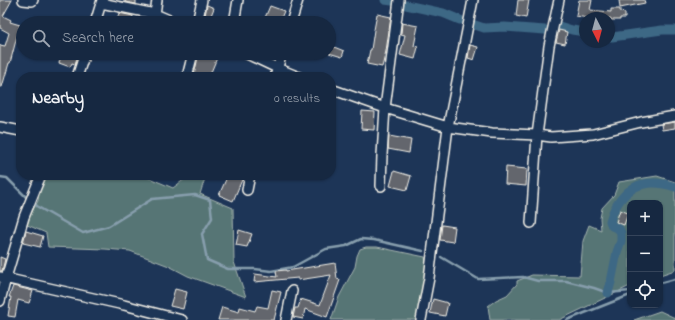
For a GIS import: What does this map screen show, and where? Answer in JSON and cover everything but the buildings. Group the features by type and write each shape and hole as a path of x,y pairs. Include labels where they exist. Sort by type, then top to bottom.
{"street":[{"path":"23,0 33,0"},
{"path":"155,14 157,0"},
{"path":"199,16 202,0"},
{"path":"235,16 238,0"},
{"path":"293,16 298,0"},
{"path":"381,186 385,108 399,0"},
{"path":"421,320 430,278 448,127 473,0"},
{"path":"531,223 537,136 550,46 559,0"},
{"path":"97,16 102,1 160,16"},
{"path":"79,72 83,60"},
{"path":"188,72 191,60"},
{"path":"256,60 274,72"},
{"path":"276,72 280,60"},
{"path":"336,91 385,108 448,127 492,133 551,138 593,134 641,122 675,116"},
{"path":"0,128 16,130"},
{"path":"0,302 3,278 24,217 39,180"},
{"path":"247,190 249,180"},
{"path":"3,278 124,305 182,320"},
{"path":"286,320 292,291"}],"green space":[{"path":"657,176 675,182 675,270 663,274 663,200 627,200 627,287 559,320 490,320 488,306 507,295 517,284 517,281 532,275 580,276 583,241 589,225 601,230 600,218 602,208 614,195 619,182"},
{"path":"44,180 154,180 173,188 183,180 204,180 200,194 233,208 234,262 246,297 188,276 169,266 130,251 48,247 46,233 25,224 38,201 40,186"},
{"path":"366,247 377,247 425,257 427,268 417,320 331,320 339,297 355,267 360,249"},
{"path":"660,311 675,318 675,320 634,320"}],"waterway":[{"path":"385,0 392,1"},
{"path":"406,5 443,13 460,20"},
{"path":"475,25 484,28 505,27 545,30"},
{"path":"559,26 579,31"},
{"path":"615,37 662,30 675,30"},
{"path":"0,177 7,178 27,198"},
{"path":"608,293 617,252 621,241 621,233 619,229 612,226 610,221 618,203 632,189 644,184 652,183 675,187"},
{"path":"34,203 38,207 83,233 109,226 152,199 195,195 210,200 212,218 202,234 207,260 228,269 255,269 271,271 293,267 326,249 346,246 361,239 374,240 423,251"},
{"path":"441,257 478,279 523,277 538,281 566,281 608,293 627,291"},
{"path":"663,282 675,279"},
{"path":"567,320 627,296"}]}
